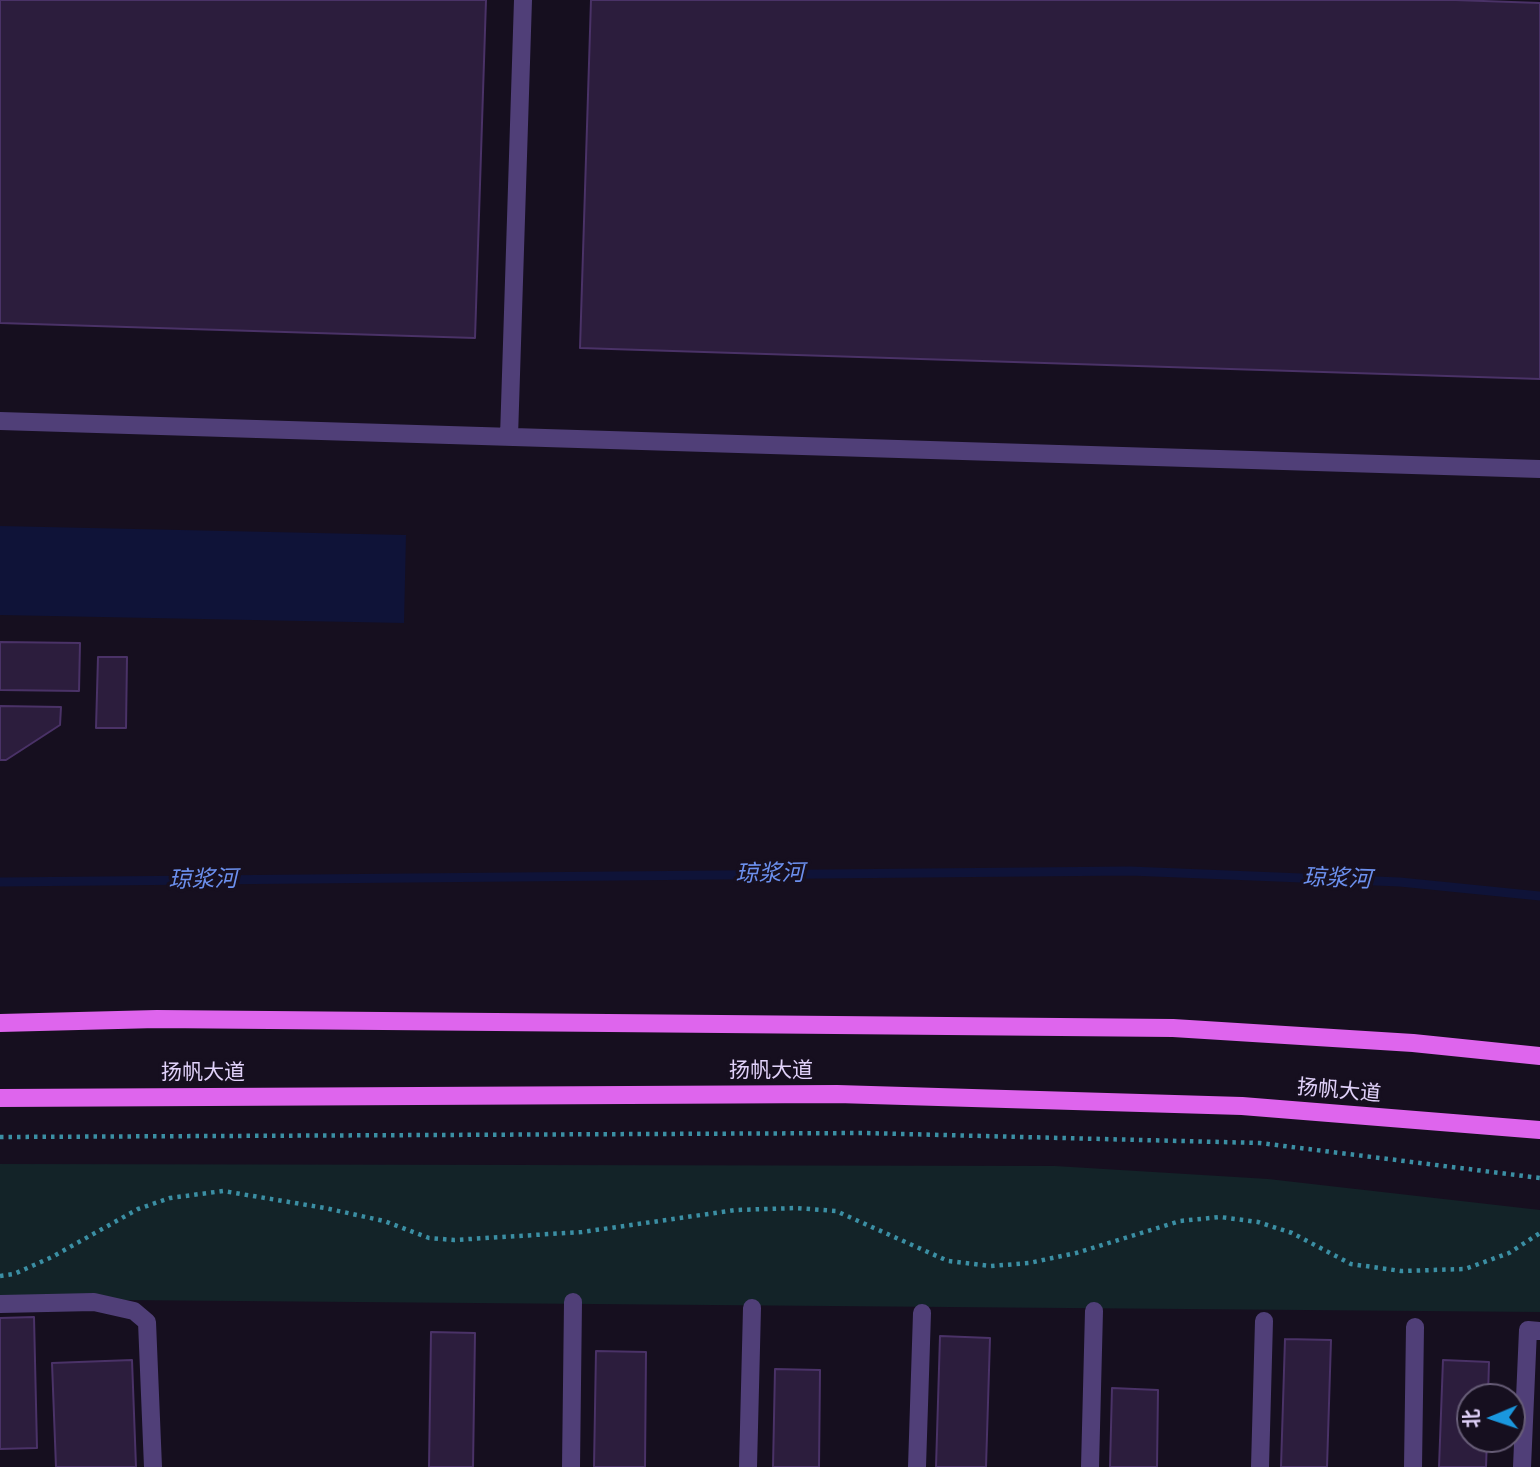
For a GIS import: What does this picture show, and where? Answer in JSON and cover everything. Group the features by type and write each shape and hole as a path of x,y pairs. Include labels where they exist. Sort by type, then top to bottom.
{"main road":[{"path":"0,1023 157,1019 1173,1028 1413,1043 1540,1056"},
{"name":"扬帆大道","path":"0,1098 837,1094 1242,1106 1540,1130"}],"lane":[{"path":"509,437 523,0"},
{"path":"0,421 1540,469"},
{"path":"0,1304 94,1302 134,1311 147,1322 153,1467"},
{"path":"571,1467 573,1302"},
{"path":"748,1467 752,1308"},
{"path":"1090,1467 1094,1311"},
{"path":"917,1467 922,1313"},
{"path":"1260,1467 1264,1321"},
{"path":"1413,1467 1415,1327"},
{"path":"1522,1467 1528,1330 1540,1331"}],"path":[{"path":"0,1137 864,1133 1260,1143 1540,1178"},
{"path":"0,1276 14,1274 52,1257 138,1209 170,1198 223,1191 337,1210 384,1221 429,1238 454,1240 583,1232 736,1210 796,1208 836,1211 948,1261 991,1266 1041,1261 1180,1221 1220,1217 1258,1222 1292,1233 1351,1264 1401,1270 1465,1269 1509,1253 1540,1233"}],"shaded area":[{"path":"0,526 406,535 404,623 0,615"},
{"path":"0,1164 1055,1166 1268,1179 1540,1210 1540,1312 0,1299"}],"building":[{"path":"0,0 486,0 475,338 0,323"},
{"path":"591,0 1455,0 1540,3 1540,379 580,348"},
{"path":"0,642 80,643 79,691 0,690"},
{"path":"98,657 127,657 126,728 96,728"},
{"path":"0,706 61,707 60,725 6,760 0,760"},
{"path":"34,1317 37,1448 0,1449 0,1318"},
{"path":"431,1332 475,1333 473,1467 429,1467"},
{"path":"940,1336 990,1338 986,1467 936,1467"},
{"path":"1285,1339 1331,1340 1327,1467 1281,1467"},
{"path":"596,1351 646,1352 645,1467 594,1467"},
{"path":"132,1360 136,1467 56,1467 52,1363"},
{"path":"1443,1360 1489,1362 1488,1383 1456,1383 1456,1453 1486,1453 1486,1467 1439,1467"},
{"path":"775,1369 820,1370 819,1467 773,1467"},
{"path":"1112,1388 1158,1390 1157,1467 1110,1467"}],"waterway":[{"name":"琼浆河","path":"0,882 1130,871 1400,882 1540,896"}]}
